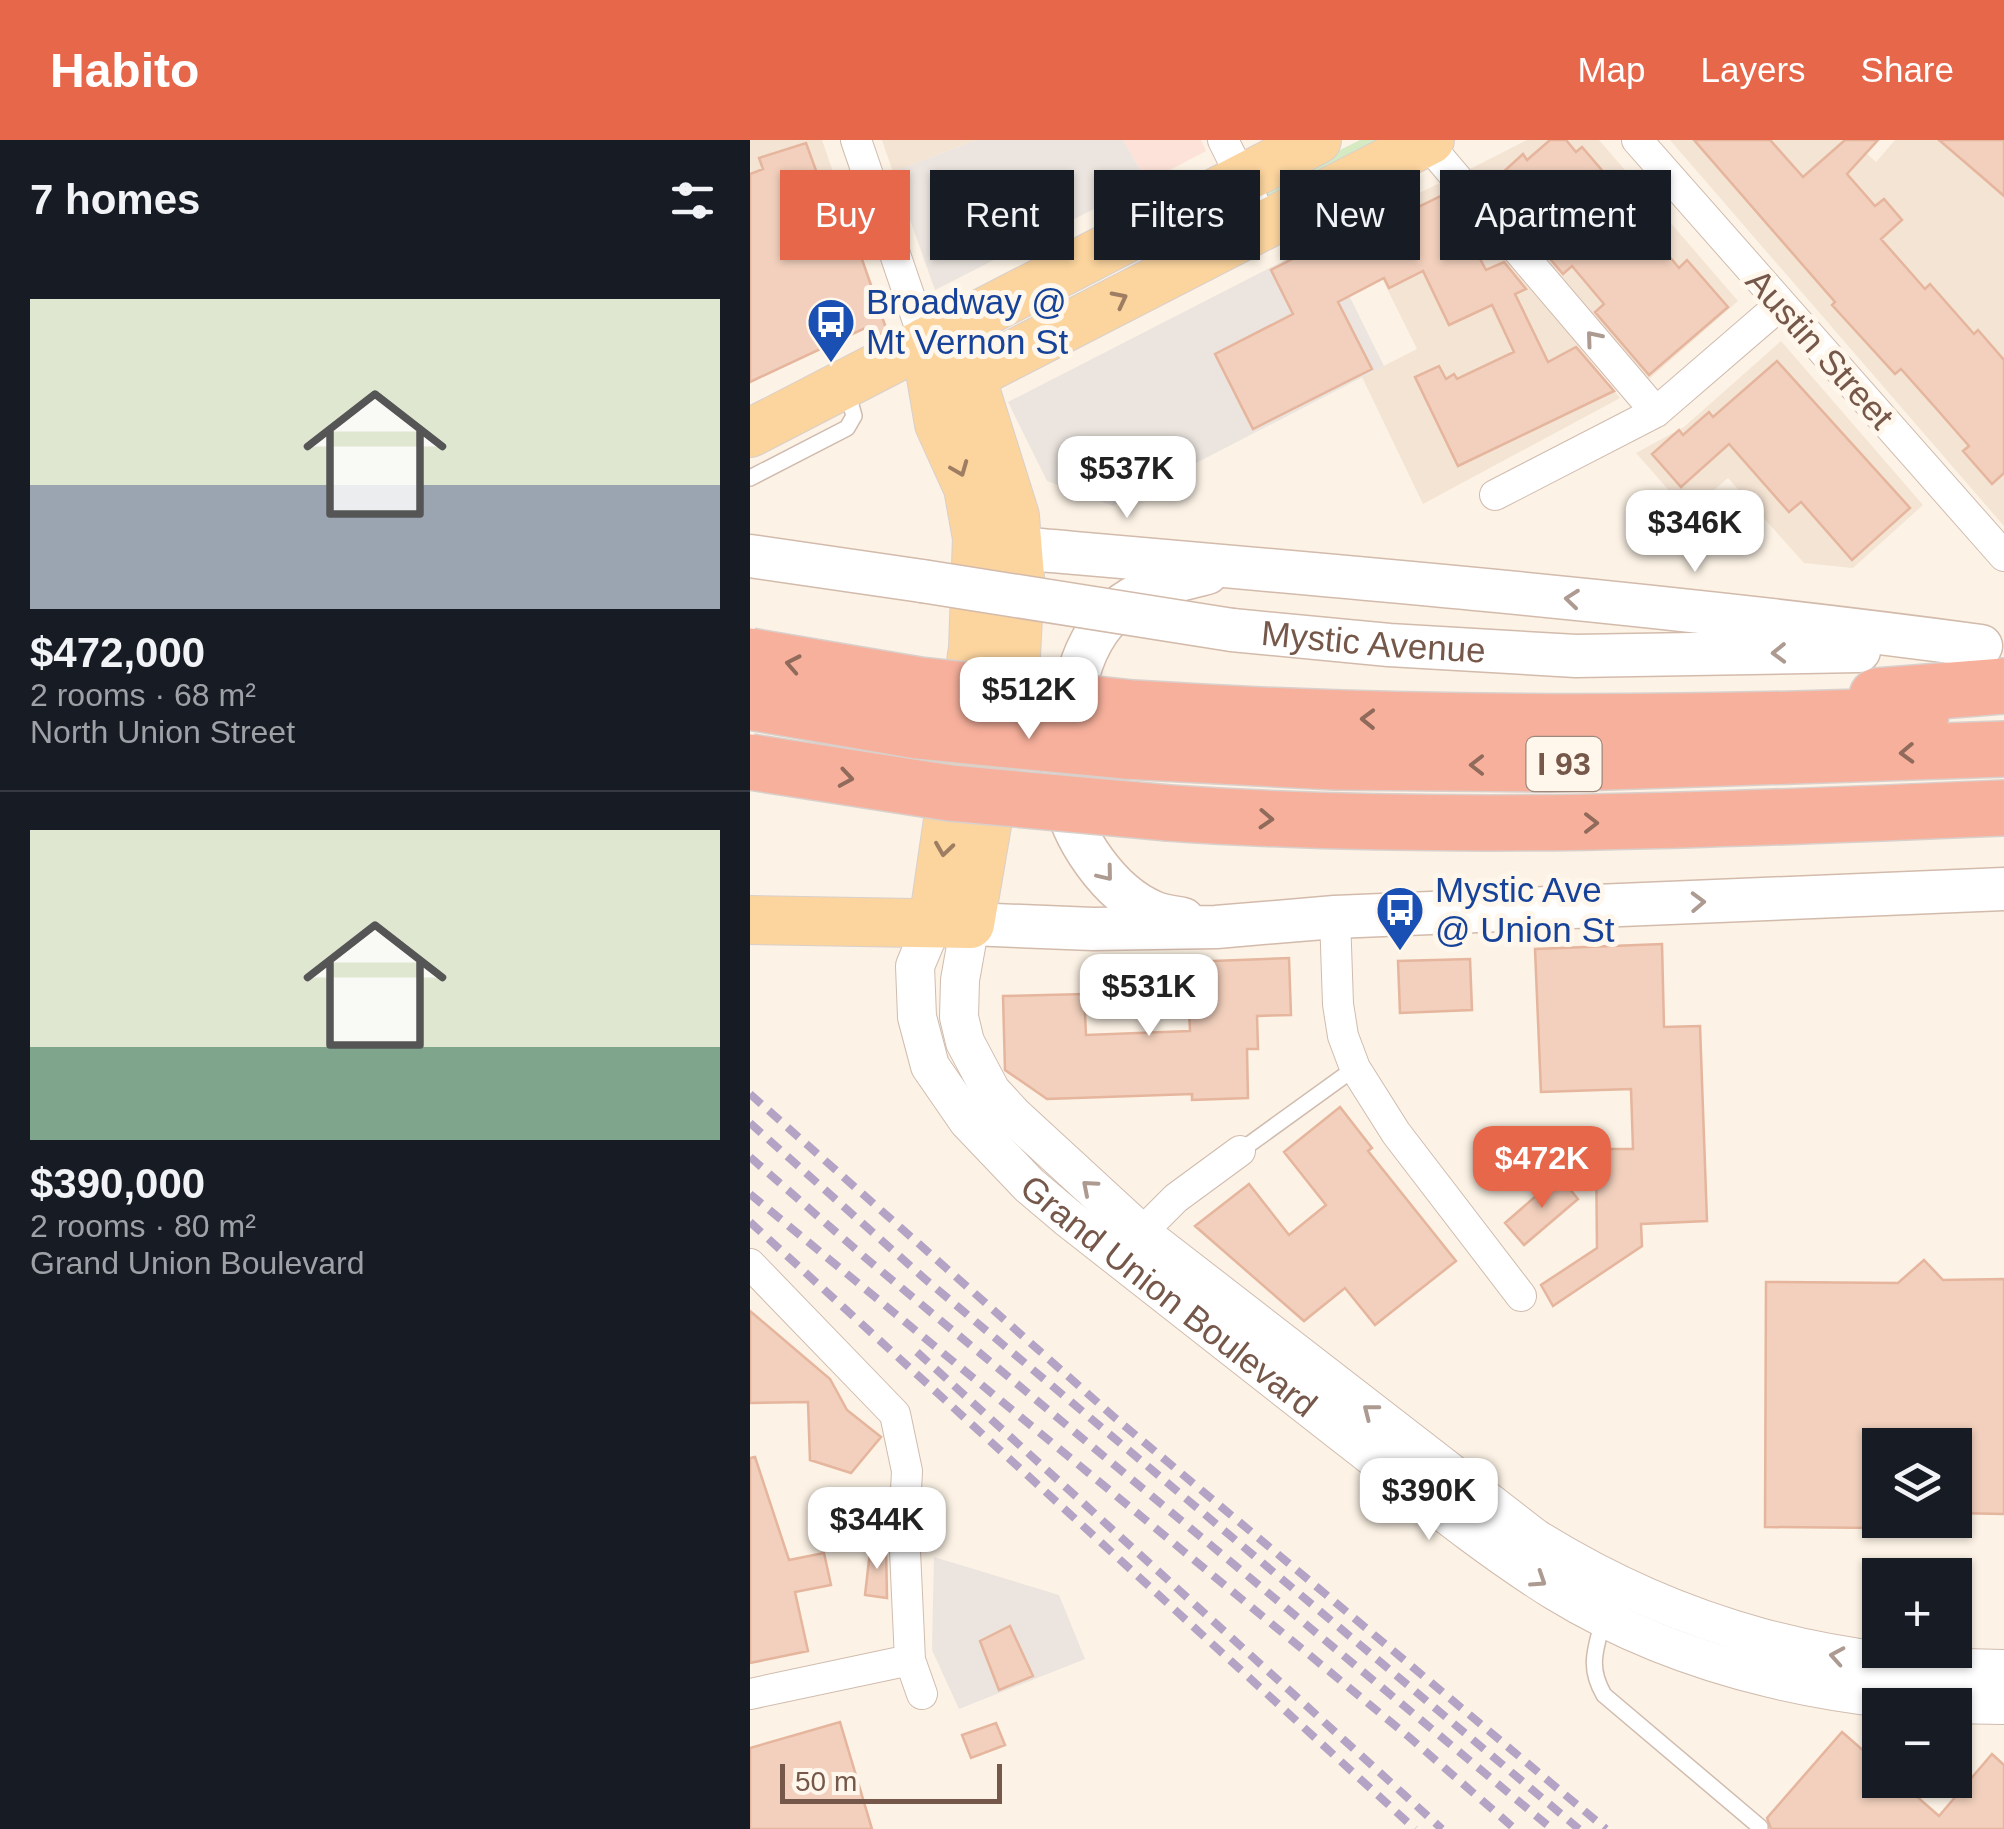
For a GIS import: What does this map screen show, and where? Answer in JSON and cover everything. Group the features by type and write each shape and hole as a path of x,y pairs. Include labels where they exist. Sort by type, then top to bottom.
{"highway":[{"name":"I 93","path":"750,656 920,685 1128,729 1335,762 1547,764 2004,750"},
{"path":"1570,721 1996,659"},
{"name":"I 93","path":"750,702 917,731 1128,729 1243,715 1570,721 2004,712"},
{"name":"I 93","path":"750,762 950,793 1169,813 1392,824 1609,823 2004,808"}],"main road":[{"path":"940,358 1232,159 1317,140"},
{"path":"750,433 845,384 940,358 1265,225 1428,141"},
{"path":"940,358 939,424 968,488 977,538 997,556 1020,615 1016,656 952,923"},
{"name":"Mystic Avenue","path":"750,556 1232,630 1355,643 1576,656 1996,659"},
{"path":"997,556 1231,566 1829,626 1996,659"},
{"path":"1216,927 1154,912 1109,880 1076,828 1064,794 1064,760 1076,680 1097,632 1132,599 1160,585 1231,566"},
{"path":"750,920 1093,929 1216,927 1335,917 2004,889"}],"street":[{"path":"856,140 940,358"},
{"name":"Austin Street","path":"1637,140 2004,556"},
{"path":"1428,141 1656,412"},
{"path":"1232,159 1265,225"},
{"path":"1495,495 1656,412 1780,305"},
{"path":"1335,917 1338,1004 1343,1036 1355,1068 1396,1133 1521,1296"},
{"name":"Grand Union Boulevard","path":"952,923 961,966 959,1017 965,1042 976,1068 1014,1116 1129,1245 1483,1542 1558,1592 1611,1602 1707,1641 1788,1684 1922,1702 2004,1705"},
{"path":"1129,1245 1176,1198 1240,1151"},
{"path":"750,1264 895,1414 907,1471 904,1529 910,1660 922,1694"},
{"name":"Grand Union Boulevard","path":"1707,1641 1794,1648 1893,1664 2004,1669"},
{"path":"750,1694 910,1660"}],"lane":[{"path":"750,478 847,428 854,416 845,384"},
{"path":"1240,1151 1355,1068"},
{"path":"1611,1602 1594,1657 1594,1678 1604,1695 1760,1827"}],"shaded area":[{"path":"750,140 822,140 832,170 780,170 780,239 750,206"},
{"path":"882,140 976,140 898,170 892,170"},
{"path":"976,140 1123,140 1140,170 1094,170 1094,209 1074,219 1074,170 930,170 930,260 994,260 935,290 910,220 910,170 898,170"},
{"path":"1123,140 1201,140 1206,151 1170,170 1140,170"},
{"path":"1527,140 1599,140 1625,170 1468,170"},
{"path":"1670,140 1852,140 1876,162 1895,140 2004,140 2004,526"},
{"path":"1440,183 1440,260 1509,260 1620,398 1423,504 1362,377 1417,349 1373,260 1420,260 1420,193"},
{"path":"1671,223 1738,301 1642,385 1539,260 1671,260"},
{"path":"1285,260 1331,260 1384,366 1113,506 1047,481 1008,402"},
{"path":"1781,341 1923,505 1853,568 1804,563 1728,478 1688,512 1636,453 1684,427"},
{"path":"934,1557 1059,1595 1085,1659 959,1709 932,1650"}],"green space":[{"path":"1360,140 1398,140 1330,170 1300,170"},
{"path":"1280,180 1280,192 1265,199 1266,187"}],"building":[{"path":"1550,140 1566,140 1576,152 1582,147 1602,170 1505,170 1523,154 1527,160"},
{"path":"1694,140 1770,140 1803,177 1845,140 1878,140 1847,174 1875,206 1884,199 1902,220 1881,239 1925,289 1930,284 1974,334 1978,330 2004,360 2004,473 1992,484 1963,451 1969,446 1901,369 1895,374 1832,305 1835,302"},
{"path":"1939,140 2004,140 2004,196 1981,176"},
{"path":"806,143 816,170 780,170 780,260 862,260 887,331 872,339 865,328 750,382 750,174 763,169 759,158"},
{"path":"1440,196 1440,260 1481,260 1486,270 1504,262 1526,289 1515,294 1548,362 1576,347 1614,391 1458,466 1415,377 1439,366 1446,379 1454,374 1457,379 1514,352 1492,305 1449,325 1423,271 1389,288 1384,278 1338,302 1372,369 1253,429 1215,354 1293,314 1271,270 1291,260 1420,260 1420,206"},
{"path":"1671,258 1679,268 1687,260 1728,307 1649,375 1595,312 1604,304 1572,266 1563,274 1551,260"},
{"path":"1777,361 1910,508 1852,560 1801,502 1789,512 1729,444 1681,487 1652,454 1679,430 1683,435 1709,412 1713,417"},
{"path":"1662,944 1664,1027 1700,1026 1707,1221 1641,1224 1642,1246 1553,1306 1541,1285 1597,1248 1596,1149 1633,1149 1631,1089 1541,1092 1535,949"},
{"path":"1289,958 1291,1015 1257,1016 1258,1049 1247,1049 1248,1098 1192,1100 1192,1094 1047,1099 1005,1070 1003,996 1084,994 1086,1035 1190,1031 1187,962"},
{"path":"1470,959 1472,1010 1400,1013 1398,961"},
{"path":"1340,1107 1372,1148 1368,1151 1456,1261 1375,1325 1345,1288 1304,1321 1195,1226 1249,1184 1289,1235 1326,1205 1284,1152"},
{"path":"1559,1176 1578,1199 1524,1245 1505,1223"},
{"path":"1924,1260 1943,1280 2004,1279 2004,1514 1972,1513 1972,1428 1862,1428 1862,1528 1765,1527 1766,1282 1898,1283"},
{"path":"750,1311 830,1379 847,1410 881,1437 851,1473 810,1460 808,1402 750,1403"},
{"path":"755,1457 789,1560 824,1553 831,1585 795,1592 808,1651 750,1663 750,1458"},
{"path":"871,1543 886,1545 887,1598 865,1595"},
{"path":"1010,1626 1033,1676 999,1690 980,1641"},
{"path":"840,1722 872,1829 750,1829 750,1748"},
{"path":"996,1723 1005,1745 971,1758 962,1735"},
{"path":"1842,1732 1862,1749 1862,1798 1918,1798 1939,1816 1954,1798 1972,1798 1972,1777 1992,1754 2004,1765 2004,1829 1771,1829 1767,1818"}],"railway":[{"path":"750,1094 1114,1417 1606,1829"},
{"path":"750,1123 925,1279 1579,1829"},
{"path":"750,1157 868,1260 1552,1829"},
{"path":"750,1194 1409,1737 1515,1829"},
{"path":"750,1222 1415,1829"},
{"path":"917,1352 1442,1829"}],"place":[{"name":"Broadway @ Mt Vernon St","path":"831,364"},
{"name":"Mystic Ave @ Union St","path":"1400,952"}]}
